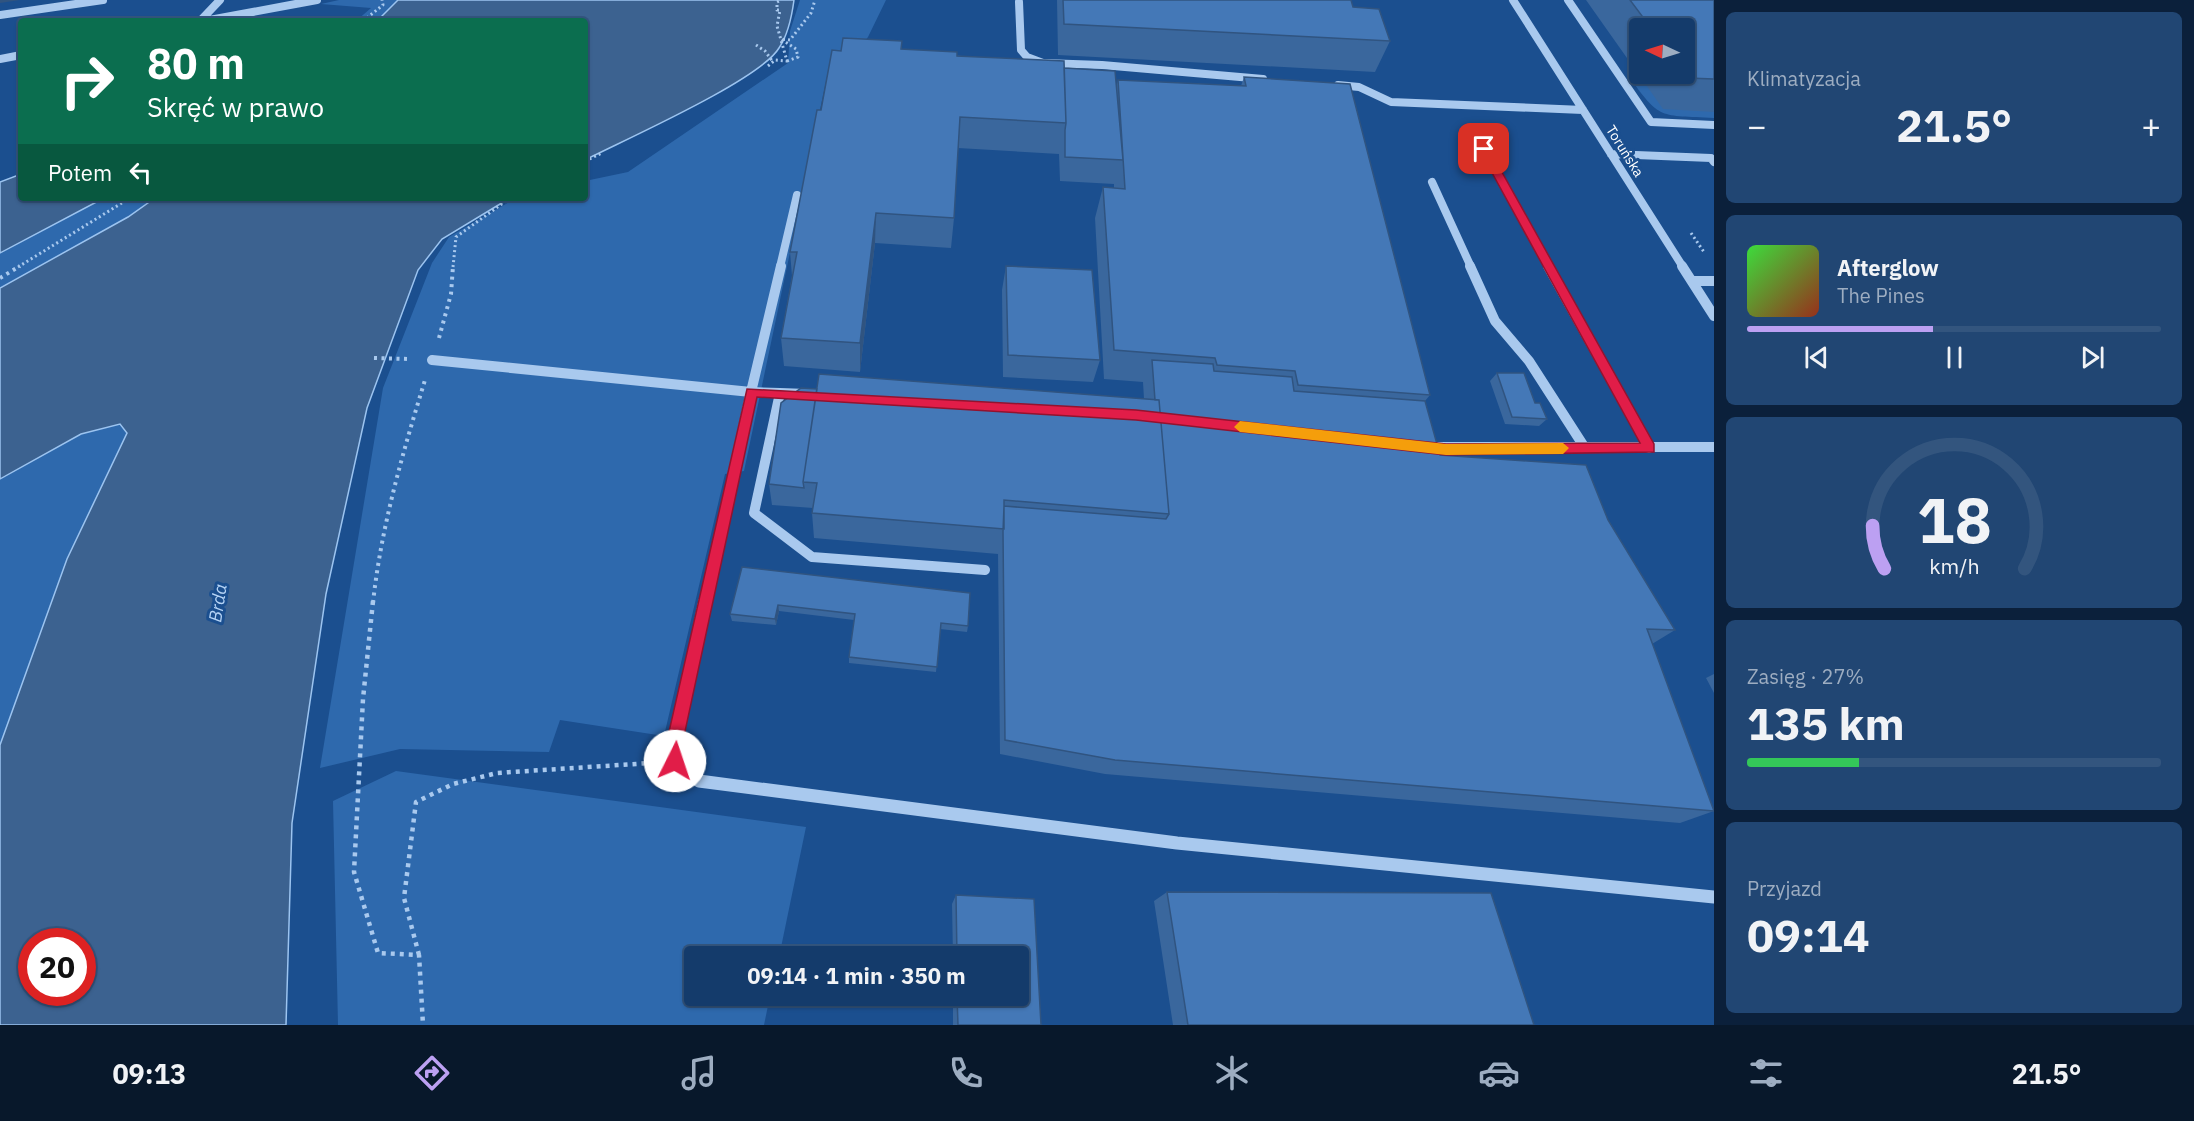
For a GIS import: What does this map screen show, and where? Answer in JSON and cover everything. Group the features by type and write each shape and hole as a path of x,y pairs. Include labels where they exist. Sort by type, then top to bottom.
{"street":[{"path":"0,15 103,0"},
{"path":"205,18 220,0"},
{"path":"218,18 317,0"},
{"name":"Toruńska","path":"1513,0 1714,316"},
{"path":"1568,0 1651,122 1714,125"},
{"path":"1019,2 1021,50 1027,57 1042,63 1102,65 1276,80"},
{"path":"0,59 18,56"},
{"path":"1331,85 1359,87 1392,102 1583,110"},
{"path":"1484,149 1649,448"},
{"path":"1611,154 1713,160"},
{"path":"1432,182 1495,321 1529,361 1585,448"},
{"path":"796,195 676,736 675,761 699,780 1177,843 1714,897"},
{"path":"1692,281 1714,281"},
{"path":"432,360 751,392 815,395"},
{"path":"780,393 754,513 812,557 985,570"},
{"path":"1410,445 1446,449 1714,447"}],"path":[{"path":"367,18 382,5 382,0"},
{"path":"781,0 777,2 777,10 780,10 777,26 787,61"},
{"path":"781,39 790,40 793,32 813,13 815,0"},
{"path":"768,66 798,57 796,49 781,39"},
{"path":"756,45 765,51 773,63"},
{"path":"588,160 602,153"},
{"path":"0,278 125,201"},
{"path":"419,955 378,953 354,872 363,699 376,576 404,451 451,294 456,237 504,201"},
{"path":"374,358 432,360"},
{"path":"423,1025 419,955 404,898 416,802 453,784 497,773 675,761"}],"shaded area":[{"path":"339,0 398,0 380,18 359,18 371,8 321,4"},
{"path":"800,0 886,0 868,37 844,69 829,67 744,471 725,474 664,736 560,720 549,752 400,749 320,768 383,388 432,263 449,237 511,201 588,201 588,180 628,172 788,63 790,31"},
{"path":"1635,84 1657,84 1714,112 1714,118 1663,113 1647,101"},
{"path":"98,201 151,201 128,217 0,288 0,253"},
{"path":"120,424 127,433 67,559 0,745 0,479 81,434"},
{"path":"396,771 806,827 781,946 684,946 684,1006 768,1006 764,1025 338,1025 333,801"}],"water":[{"path":"398,0 794,0 785,37 767,61 720,92 588,159 588,18 380,18"},
{"path":"18,175 18,201 98,201 0,253 0,182"},
{"name":"Brda","path":"151,201 505,201 442,239 418,270 367,408 326,594 292,823 286,1025 0,1025 0,745 67,559 127,433 120,424 81,434 0,479 0,288 128,217"}],"building":[{"path":"1063,0 1351,0 1353,7 1379,9 1390,41 1064,24"},
{"path":"1630,0 1714,0 1714,79 1695,78 1695,18 1644,18"},
{"path":"843,38 902,41 901,49 957,52 957,56 1064,61 1066,123 960,117 954,218 876,213 860,343 781,338 797,252 790,252 817,110 821,110 832,50 841,51"},
{"path":"1064,68 1115,71 1123,160 1065,157"},
{"path":"1244,77 1350,84 1430,395 1298,385 1295,371 1217,365 1215,358 1114,350 1103,187 1125,189 1118,80 1246,86"},
{"path":"1006,266 1092,270 1100,360 1008,355"},
{"path":"1152,360 1213,364 1214,371 1292,377 1294,391 1425,401 1440,455 1586,465 1608,520 1675,630 1647,629 1714,811 1115,760 1005,740 1004,506 1166,519 1169,514 1159,400 1155,400"},
{"path":"1497,373 1524,373 1535,403 1540,403 1547,419 1512,417"},
{"path":"819,374 1159,400 1169,514 1004,500 1004,529 812,513 817,483 803,482"},
{"path":"801,388 817,389 804,488 769,484 781,403"},
{"path":"742,567 970,593 968,626 941,623 937,667 849,657 855,614 778,605 775,619 730,614"},
{"path":"1167,892 1491,893 1534,1025 1188,1025"},
{"path":"956,895 1034,899 1041,1025 958,1025 957,1006 1029,1006 1029,946 957,946"}],"slow traffic":[{"path":"1240,427 1446,449 1563,448"}],"route":[{"path":"675,761 676,736 751,392 850,396 1136,415 1446,449 1649,448 1484,149"}]}
